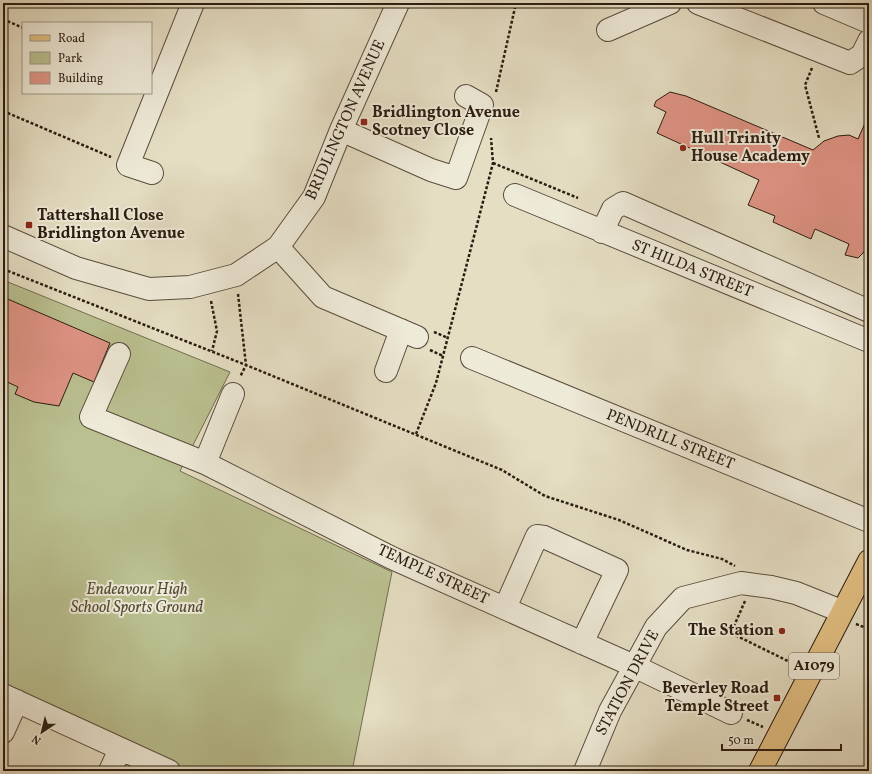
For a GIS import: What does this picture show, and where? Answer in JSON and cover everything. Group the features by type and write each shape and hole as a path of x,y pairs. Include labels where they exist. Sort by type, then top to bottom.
{"main road":[{"name":"A1079","path":"760,771 841,611 869,561"}],"street":[{"path":"152,174 128,164 193,3"},
{"name":"BRIDLINGTON AVENUE","path":"3,236 76,268 149,289 190,287 236,275 278,247 314,197 341,130 398,3"},
{"path":"608,30 670,3"},
{"path":"698,3 850,63 862,55 869,42"},
{"path":"824,3 869,22"},
{"path":"341,130 432,170 456,178 482,105 466,96"},
{"name":"ST HILDA STREET","path":"515,195 869,341"},
{"path":"602,232 613,208 623,203 869,310"},
{"path":"278,247 323,297 409,334 386,371"},
{"name":"TEMPLE STREET","path":"119,354 91,417 205,463 392,558 634,666 731,713"},
{"name":"PENDRILL STREET","path":"472,358 869,521"},
{"path":"205,463 233,394"},
{"path":"505,608 537,536 544,537 617,570 582,643"},
{"name":"STATION DRIVE","path":"585,771 610,711 656,627 683,598 746,584 796,593 841,611"},
{"path":"3,732 10,698 168,771"},
{"path":"110,771 120,749"}],"path":[{"path":"496,93 516,3"},
{"path":"3,19 22,28"},
{"path":"818,138 805,85 819,52"},
{"path":"3,111 128,164"},
{"path":"416,434 436,383 493,163 490,136"},
{"path":"493,163 578,198"},
{"path":"3,269 246,364 502,470 545,496 619,520 687,550 729,561 735,565 746,584 731,633 811,672"},
{"path":"233,394 246,364 236,275"},
{"path":"207,282 217,323 216,338 212,351"},
{"path":"731,713 779,735"}],"green space":[{"name":"Endeavour High School Sports Ground","path":"3,280 230,372 180,471 392,572 352,771 190,771 3,684"}],"building":[{"path":"670,92 686,96 813,150 824,141 838,136 849,135 858,139 869,114 869,244 863,253 858,258 845,255 849,244 815,229 811,239 773,222 775,216 748,205 759,180 657,133 666,112 654,106 656,101"},
{"path":"3,297 110,343 94,382 73,373 59,406 34,402 15,394 18,387 3,380"}],"place":[{"name":"Bridlington Avenue Scotney Close","path":"364,122"},
{"name":"Hull Trinity House Academy","path":"683,148"},
{"name":"Tattershall Close Bridlington Avenue","path":"29,225"},
{"name":"The Station","path":"782,631"},
{"name":"Beverley Road Temple Street","path":"777,698"}]}
